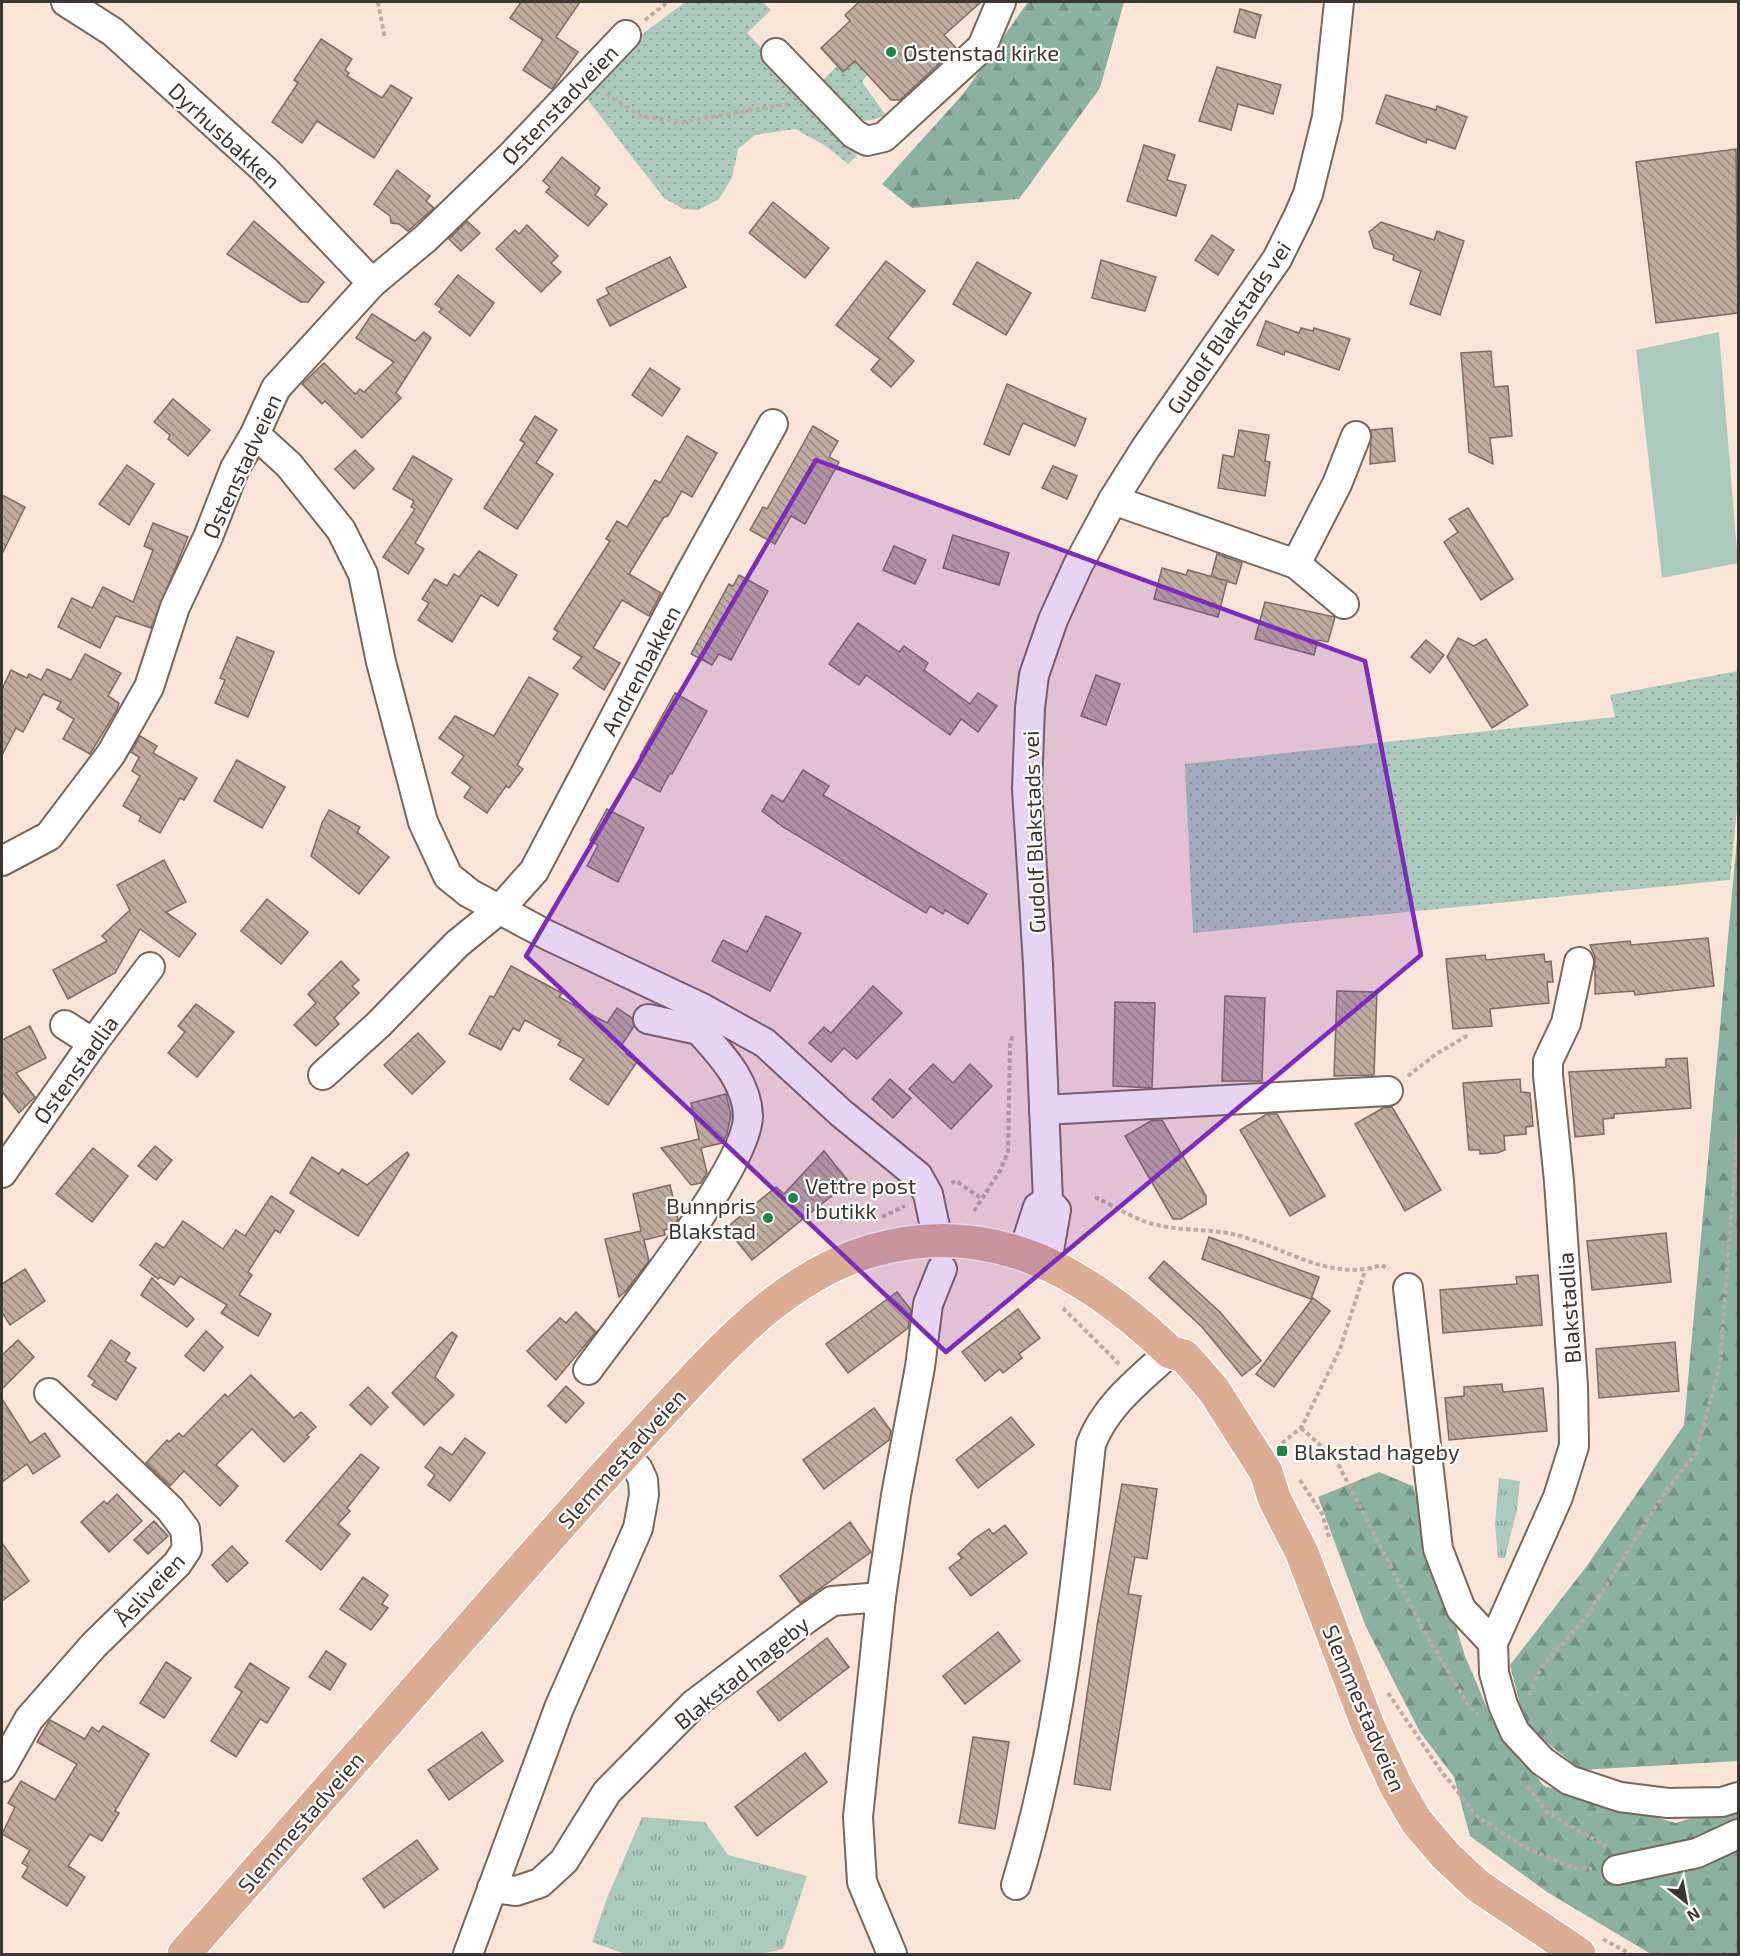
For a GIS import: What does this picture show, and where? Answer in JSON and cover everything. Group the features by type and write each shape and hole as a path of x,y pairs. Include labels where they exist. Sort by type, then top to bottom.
{"main road":[{"name":"Slemmestadveien","path":"184,1954 623,1454 732,1338 806,1280 835,1264 872,1251 940,1255 980,1243 1035,1257 1086,1284 1170,1352 1184,1356 1213,1389 1266,1472 1274,1498 1302,1553 1368,1726 1397,1788 1417,1822 1445,1855 1478,1886 1586,1944"}],"street":[{"name":"Dyrhusbakken","path":"66,2 113,32 265,170 372,283"},
{"path":"776,53 854,134 867,141 884,137 982,47 1001,2"},
{"name":"Gudolf Blakstads vei","path":"1035,1257 1056,1210 1048,1201 1027,789 1030,708 1034,675 1053,620 1078,565 1113,500 1277,260 1298,217 1308,194 1327,117 1339,2"},
{"name":"Østenstadveien","path":"2,861 50,836 111,753 149,687 175,607 208,537 235,468 255,434 276,388 372,283 426,238 512,155 626,35"},
{"name":"Andrenbakken","path":"323,1075 378,1025 457,944 500,909 534,871 773,424"},
{"path":"255,434 289,465 341,530 363,574 381,662 420,811 436,855 448,876 469,893 621,972 701,1019 765,1043 841,1113 918,1176 934,1192 940,1255 928,1304 920,1367 896,1495 881,1597 858,1817 862,1882 892,1954"},
{"path":"1296,564 1337,484 1356,436"},
{"path":"1113,500 1296,564 1344,604"},
{"name":"Blakstadlia","path":"1579,962 1566,1023 1548,1061 1573,1386 1574,1446 1558,1497 1493,1643 1494,1673 1503,1705 1515,1732 1542,1761 1569,1780 1620,1797 1668,1803 1722,1802 1738,1797"},
{"name":"Østenstadlia","path":"2,1173 93,1043 150,967"},
{"path":"648,1019 701,1019"},
{"path":"588,1370 711,1200 740,1147 748,1117 742,1088 701,1019"},
{"path":"65,1025 93,1043"},
{"path":"1044,1110 1388,1091"},
{"path":"1408,1288 1438,1549 1461,1609 1493,1643"},
{"path":"1016,1885 1037,1817 1070,1629 1091,1444 1105,1417 1135,1383 1170,1352"},
{"name":"Åsliveien","path":"2,1767 28,1719 94,1645 177,1564 188,1549 185,1529 170,1509 49,1393"},
{"path":"468,1954 559,1708 638,1528 644,1495 643,1480 638,1469 623,1454"},
{"name":"Blakstad hageby","path":"492,1888 516,1891 540,1883 564,1861 607,1792 693,1706 807,1619 832,1601 881,1597"},
{"path":"1629,1868 1697,1853 1738,1834"}],"path":[{"path":"378,2 385,39"},
{"path":"585,76 608,96 643,117 682,122 819,99"},
{"path":"974,1211 1000,1171 1008,1152 1010,1045 1019,1027"},
{"path":"1388,1091 1436,1054 1470,1034"},
{"path":"1301,1428 1335,1458 1424,1631 1470,1708 1499,1731 1515,1732 1540,1669 1586,1617 1665,1492 1696,1453 1720,1365 1738,1125"},
{"path":"875,1221 956,1180 982,1199"},
{"path":"1095,1197 1160,1226 1235,1235 1308,1263 1365,1271 1381,1265"},
{"path":"1275,1438 1280,1446 1301,1428 1340,1349 1365,1271"},
{"path":"1058,1303 1135,1383"},
{"path":"1298,1475 1322,1514 1333,1548"},
{"path":"1388,1692 1441,1771 1478,1816 1524,1847 1573,1868 1629,1868"},
{"path":"1521,1777 1546,1812 1629,1868"},
{"path":"1586,1944 1630,1954"}],"highlighted area":[{"path":"816,460 1365,661 1421,955 946,1352 526,956"}],"green space":[{"path":"685,2 766,2 764,3 771,10 747,33 851,140 857,156 848,164 826,146 795,129 755,135 738,149 732,178 719,199 698,210 683,209 664,198 580,90 620,51"},
{"path":"1028,2 1124,2 1100,88 1019,199 912,208 882,184 964,93"},
{"path":"855,61 867,75 862,82 886,115 874,119 855,119 839,110 815,88 838,65 844,71"},
{"path":"1719,332 1738,563 1662,578 1636,350"},
{"path":"1738,671 1738,798 1730,880 1193,933 1185,764 1615,717 1610,695"},
{"path":"1738,827 1738,1761 1581,1770 1525,1725 1510,1665 1586,1567 1684,1425"},
{"path":"1379,1472 1413,1486 1465,1656 1493,1722 1544,1786 1676,1823 1738,1803 1738,1954 1651,1954 1547,1892 1470,1836 1454,1777 1420,1732 1366,1627 1318,1497"},
{"path":"1499,1478 1520,1481 1517,1510 1505,1558 1498,1558 1495,1524"},
{"path":"642,1817 705,1822 728,1855 807,1876 783,1949 761,1954 625,1954 592,1942 607,1898"}],"building":[{"path":"521,2 580,2 556,37 578,52 552,89 523,70 543,40 510,18"},
{"name":"Østenstad kirke","path":"859,2 981,2 944,35 956,48 900,100 891,100 855,61 843,72 821,48 850,21 845,15"},
{"path":"1240,9 1261,15 1255,38 1234,32"},
{"path":"321,39 352,59 345,70 349,73 347,76 382,98 391,85 412,98 374,158 317,121 302,143 272,122 298,83 294,80"},
{"path":"1217,67 1281,85 1273,114 1238,104 1231,130 1199,121"},
{"path":"1386,95 1436,110 1437,106 1467,117 1455,149 1427,139 1426,143 1376,123"},
{"path":"1144,145 1175,155 1167,180 1186,185 1176,216 1127,201"},
{"path":"1736,149 1738,313 1656,323 1636,162"},
{"path":"562,157 600,188 595,195 607,204 588,226 546,192 550,187 543,181"},
{"path":"397,170 430,196 426,201 434,208 408,231 399,224 391,223 390,216 374,204"},
{"path":"773,202 829,248 805,278 749,233"},
{"path":"254,221 324,282 308,302 301,302 227,254"},
{"path":"467,221 480,233 461,251 449,239"},
{"path":"1381,222 1434,240 1437,231 1464,241 1440,315 1410,304 1421,271 1393,260 1394,255 1374,248 1369,232"},
{"path":"527,225 558,256 551,263 561,272 541,292 496,249 515,230 519,234"},
{"path":"1212,235 1234,250 1218,275 1195,260"},
{"path":"670,257 686,287 610,326 597,300 609,294 606,288"},
{"path":"1101,260 1156,277 1145,311 1092,298"},
{"path":"886,261 925,291 888,338 914,361 891,387 871,370 880,359 836,325"},
{"path":"977,262 1031,293 1006,335 953,304"},
{"path":"458,275 494,303 470,336 439,312 442,309 435,304"},
{"path":"372,314 415,341 424,332 431,338 396,393 401,398 362,438 325,401 322,404 302,384 324,363 355,394 360,389 364,392 394,362 356,338"},
{"path":"1266,321 1299,333 1301,328 1313,331 1314,328 1350,339 1339,370 1285,351 1284,355 1257,345"},
{"path":"1491,351 1494,387 1508,386 1512,436 1490,438 1493,464 1469,452 1461,353"},
{"path":"650,368 680,389 662,416 632,395"},
{"path":"1007,384 1086,419 1075,446 1023,423 1009,455 984,444"},
{"path":"173,399 210,430 188,456 168,439 170,435 154,422"},
{"path":"535,416 557,430 536,463 553,474 517,529 484,508 525,443 520,440"},
{"path":"813,426 838,441 829,457 839,462 805,524 791,516 775,544 750,530 763,507 767,509"},
{"path":"1392,428 1395,461 1370,464 1371,430"},
{"path":"1239,430 1269,435 1265,461 1270,462 1265,496 1218,488 1223,455 1234,457"},
{"path":"687,436 717,453 692,497 682,491 629,574 661,593 649,616 622,600 593,648 620,663 604,690 573,668 582,657 553,639 558,632 554,629 610,541 606,539 617,521 627,527 655,480 660,483"},
{"path":"355,450 374,469 354,489 335,469"},
{"path":"413,456 452,479 415,543 424,549 408,574 383,557 415,509 411,507 414,501 393,489"},
{"path":"127,465 154,484 129,525 99,504"},
{"path":"1053,466 1077,476 1067,499 1042,488"},
{"path":"2,495 25,507 2,554"},
{"path":"1468,508 1513,579 1481,600 1444,542 1458,532 1449,519"},
{"path":"153,523 188,537 151,628 116,616 100,648 58,627 72,598 92,608 103,587 133,602 153,550 144,546"},
{"path":"953,535 1009,553 999,585 943,568"},
{"path":"894,546 926,560 915,584 883,570"},
{"path":"479,551 517,575 498,606 481,595 452,642 418,620 429,603 422,599 435,579 447,586 454,574 459,577"},
{"path":"1217,554 1242,563 1236,584 1211,577"},
{"path":"1162,568 1186,575 1188,570 1227,581 1218,617 1154,599"},
{"path":"739,575 768,591 731,660 719,654 712,665 691,654 729,584 733,586"},
{"path":"1265,602 1335,617 1328,642 1318,640 1314,655 1255,639"},
{"path":"858,623 899,652 904,646 928,663 924,670 970,704 978,693 997,706 978,732 961,719 950,735 866,675 859,685 829,664"},
{"path":"237,637 274,652 248,717 215,703 225,680 220,678"},
{"path":"1458,638 1474,646 1486,639 1528,705 1492,728 1447,657"},
{"path":"1426,640 1444,655 1430,673 1411,657"},
{"path":"85,654 121,673 108,696 119,703 117,710 90,754 63,739 74,719 57,709 61,702 43,694 23,732 16,728 2,755 2,689 11,670 27,678 29,674 41,680 47,669 71,680"},
{"path":"1096,675 1120,684 1106,725 1081,716"},
{"path":"529,677 558,694 517,765 523,769 509,788 506,786 487,813 464,797 471,787 452,773 464,756 439,738 455,716 494,736"},
{"path":"675,693 707,711 660,792 633,777 643,758 640,756"},
{"path":"140,736 157,746 153,753 197,778 184,800 180,798 160,833 139,821 141,816 123,806 140,776 132,771 139,757 131,752"},
{"path":"237,760 285,787 262,828 214,801"},
{"path":"803,770 829,786 823,795 987,894 968,924 945,910 943,914 930,906 926,913 783,827 762,811 772,795 783,802"},
{"path":"607,809 644,828 618,882 587,866 598,845 590,840"},
{"path":"329,810 360,827 357,832 389,857 359,894 311,856"},
{"path":"164,860 186,902 166,912 196,934 179,957 140,929 115,973 68,999 53,970 107,941 102,936 130,910 117,885"},
{"path":"267,899 308,932 281,964 241,931"},
{"path":"766,916 801,933 770,991 712,961 723,940 747,952"},
{"path":"1708,938 1714,986 1635,995 1634,991 1595,994 1595,957 1590,945 1630,941 1631,945"},
{"path":"1544,954 1545,962 1551,961 1553,982 1547,982 1549,1003 1490,1009 1492,1026 1453,1029 1446,959 1485,955 1486,960"},
{"path":"341,961 359,980 352,986 359,993 334,1018 339,1024 316,1046 294,1025 316,1003 308,994"},
{"path":"511,966 562,993 559,997 607,1023 617,1008 632,1018 634,1026 621,1046 628,1051 626,1054 637,1062 608,1105 570,1079 584,1059 558,1045 561,1040 525,1020 519,1031 513,1028 501,1050 469,1034 490,996 494,997"},
{"path":"873,986 902,1013 857,1059 844,1048 831,1062 809,1043 824,1027 831,1033"},
{"path":"1337,991 1377,992 1374,1075 1334,1076"},
{"path":"1225,996 1265,998 1262,1081 1222,1081"},
{"path":"1115,1002 1155,1003 1152,1088 1113,1086"},
{"path":"196,1004 234,1032 197,1077 168,1053 185,1032 178,1026"},
{"path":"30,1026 46,1058 16,1073 35,1097 19,1113 2,1092 2,1040"},
{"path":"418,1033 445,1062 412,1094 384,1065"},
{"path":"1687,1058 1691,1108 1614,1114 1614,1118 1603,1119 1604,1134 1575,1137 1569,1072 1666,1067 1666,1059"},
{"path":"933,1064 953,1083 970,1064 992,1086 951,1129 909,1089"},
{"path":"890,1079 911,1098 893,1118 872,1099"},
{"path":"1520,1079 1521,1092 1530,1093 1533,1126 1526,1127 1526,1134 1504,1136 1505,1150 1497,1153 1480,1154 1480,1150 1469,1150 1463,1083"},
{"path":"726,1094 731,1115 727,1134 722,1143 701,1148 707,1173 701,1183 691,1185 661,1148 699,1139 691,1103"},
{"path":"1392,1107 1441,1190 1405,1211 1355,1124 1383,1108"},
{"path":"1267,1114 1277,1114 1325,1196 1290,1216 1240,1130"},
{"path":"1162,1120 1206,1196 1206,1204 1181,1219 1173,1219 1125,1136 1151,1121"},
{"path":"155,1146 172,1160 156,1180 138,1166"},
{"path":"93,1148 128,1176 92,1222 56,1194"},
{"path":"824,1151 849,1182 752,1260 726,1228 776,1187 784,1194"},
{"path":"407,1152 409,1155 358,1236 290,1193 312,1157 339,1174 342,1169 367,1185"},
{"path":"670,1185 678,1219 672,1228 664,1230 665,1235 644,1240 649,1261 619,1297 605,1239 641,1231 633,1194"},
{"path":"271,1196 294,1211 280,1233 275,1230 248,1272 252,1275 239,1295 271,1314 258,1336 221,1313 227,1305 180,1276 174,1285 160,1277 158,1279 140,1265 156,1243 164,1248 183,1221 223,1249 236,1230 245,1236"},
{"path":"1666,1233 1671,1282 1592,1290 1587,1241"},
{"path":"1209,1237 1319,1277 1311,1299 1202,1259"},
{"path":"1164,1261 1220,1312 1261,1361 1242,1376 1202,1327 1149,1278"},
{"path":"25,1269 45,1301 10,1325 2,1312 2,1284"},
{"path":"1538,1275 1542,1325 1443,1333 1440,1290 1517,1284 1516,1277"},
{"path":"152,1278 194,1319 187,1327 141,1295"},
{"path":"897,1292 911,1310 908,1328 848,1373 826,1344"},
{"path":"1313,1298 1330,1311 1274,1387 1256,1374"},
{"path":"1018,1309 1040,1338 1019,1354 1022,1358 1003,1373 1000,1369 985,1381 962,1352"},
{"path":"576,1312 596,1332 556,1380 527,1351 560,1318 566,1323"},
{"path":"206,1331 223,1347 204,1371 185,1356"},
{"path":"452,1332 457,1336 435,1377 454,1395 424,1425 392,1393"},
{"path":"18,1340 34,1357 2,1389 2,1355"},
{"path":"111,1340 130,1353 125,1361 136,1368 116,1400 92,1385 95,1381 88,1376"},
{"path":"1675,1342 1679,1391 1599,1398 1596,1349"},
{"path":"251,1375 294,1418 301,1412 316,1427 307,1435 309,1437 284,1462 252,1429 216,1465 238,1486 220,1506 184,1471 170,1486 146,1463 167,1440 169,1442 179,1433 183,1437 225,1394 228,1397"},
{"path":"1502,1384 1503,1392 1543,1388 1547,1431 1449,1440 1445,1398 1464,1396 1464,1387"},
{"path":"566,1386 584,1403 566,1423 548,1406"},
{"path":"368,1387 388,1407 371,1425 350,1405"},
{"path":"2,1399 30,1443 45,1433 60,1456 33,1474 27,1464 2,1482"},
{"path":"874,1408 891,1431 889,1440 824,1489 803,1460"},
{"path":"1011,1417 1034,1445 978,1488 956,1460"},
{"path":"465,1438 485,1453 450,1501 428,1485 435,1475 425,1467 440,1447 452,1455"},
{"path":"361,1454 379,1468 347,1508 350,1511 338,1524 350,1534 321,1570 286,1541"},
{"path":"1122,1484 1157,1489 1147,1559 1135,1557 1128,1594 1141,1596 1110,1790 1074,1784 1097,1626"},
{"path":"117,1494 142,1521 109,1552 81,1522 104,1501 107,1504"},
{"path":"154,1521 168,1536 148,1554 134,1540"},
{"path":"850,1522 871,1552 800,1603 780,1576"},
{"path":"1005,1525 1027,1553 971,1596 949,1568 962,1558 958,1554 974,1539 989,1529 993,1534"},
{"path":"2,1543 29,1581 2,1601"},
{"path":"232,1546 248,1563 227,1582 212,1565"},
{"path":"363,1577 388,1595 382,1604 388,1608 371,1630 340,1609"},
{"path":"998,1632 1020,1661 965,1704 943,1676"},
{"path":"827,1638 849,1667 779,1721 757,1692"},
{"path":"326,1651 346,1664 330,1690 309,1677"},
{"path":"166,1662 191,1678 164,1718 140,1703"},
{"path":"250,1663 289,1688 267,1723 260,1719 236,1757 211,1741 242,1692 235,1687"},
{"path":"50,1720 85,1739 92,1727 99,1732 103,1726 149,1754 115,1811 119,1813 102,1841 90,1834 68,1866 85,1877 67,1906 22,1877 28,1867 22,1863 30,1850 2,1834 15,1807 8,1803 21,1781 55,1800 77,1764 37,1742"},
{"path":"482,1732 503,1761 449,1800 428,1770"},
{"path":"973,1737 1009,1742 995,1829 959,1823"},
{"path":"805,1753 827,1782 757,1836 735,1807"},
{"path":"417,1840 438,1869 384,1908 363,1879"}],"place":[{"name":"Østenstad kirke","path":"891,52"},
{"name":"Vettre post i butikk","path":"793,1198"},
{"name":"Bunnpris Blakstad","path":"768,1218"},
{"name":"Blakstad hageby","path":"1282,1451"}]}
